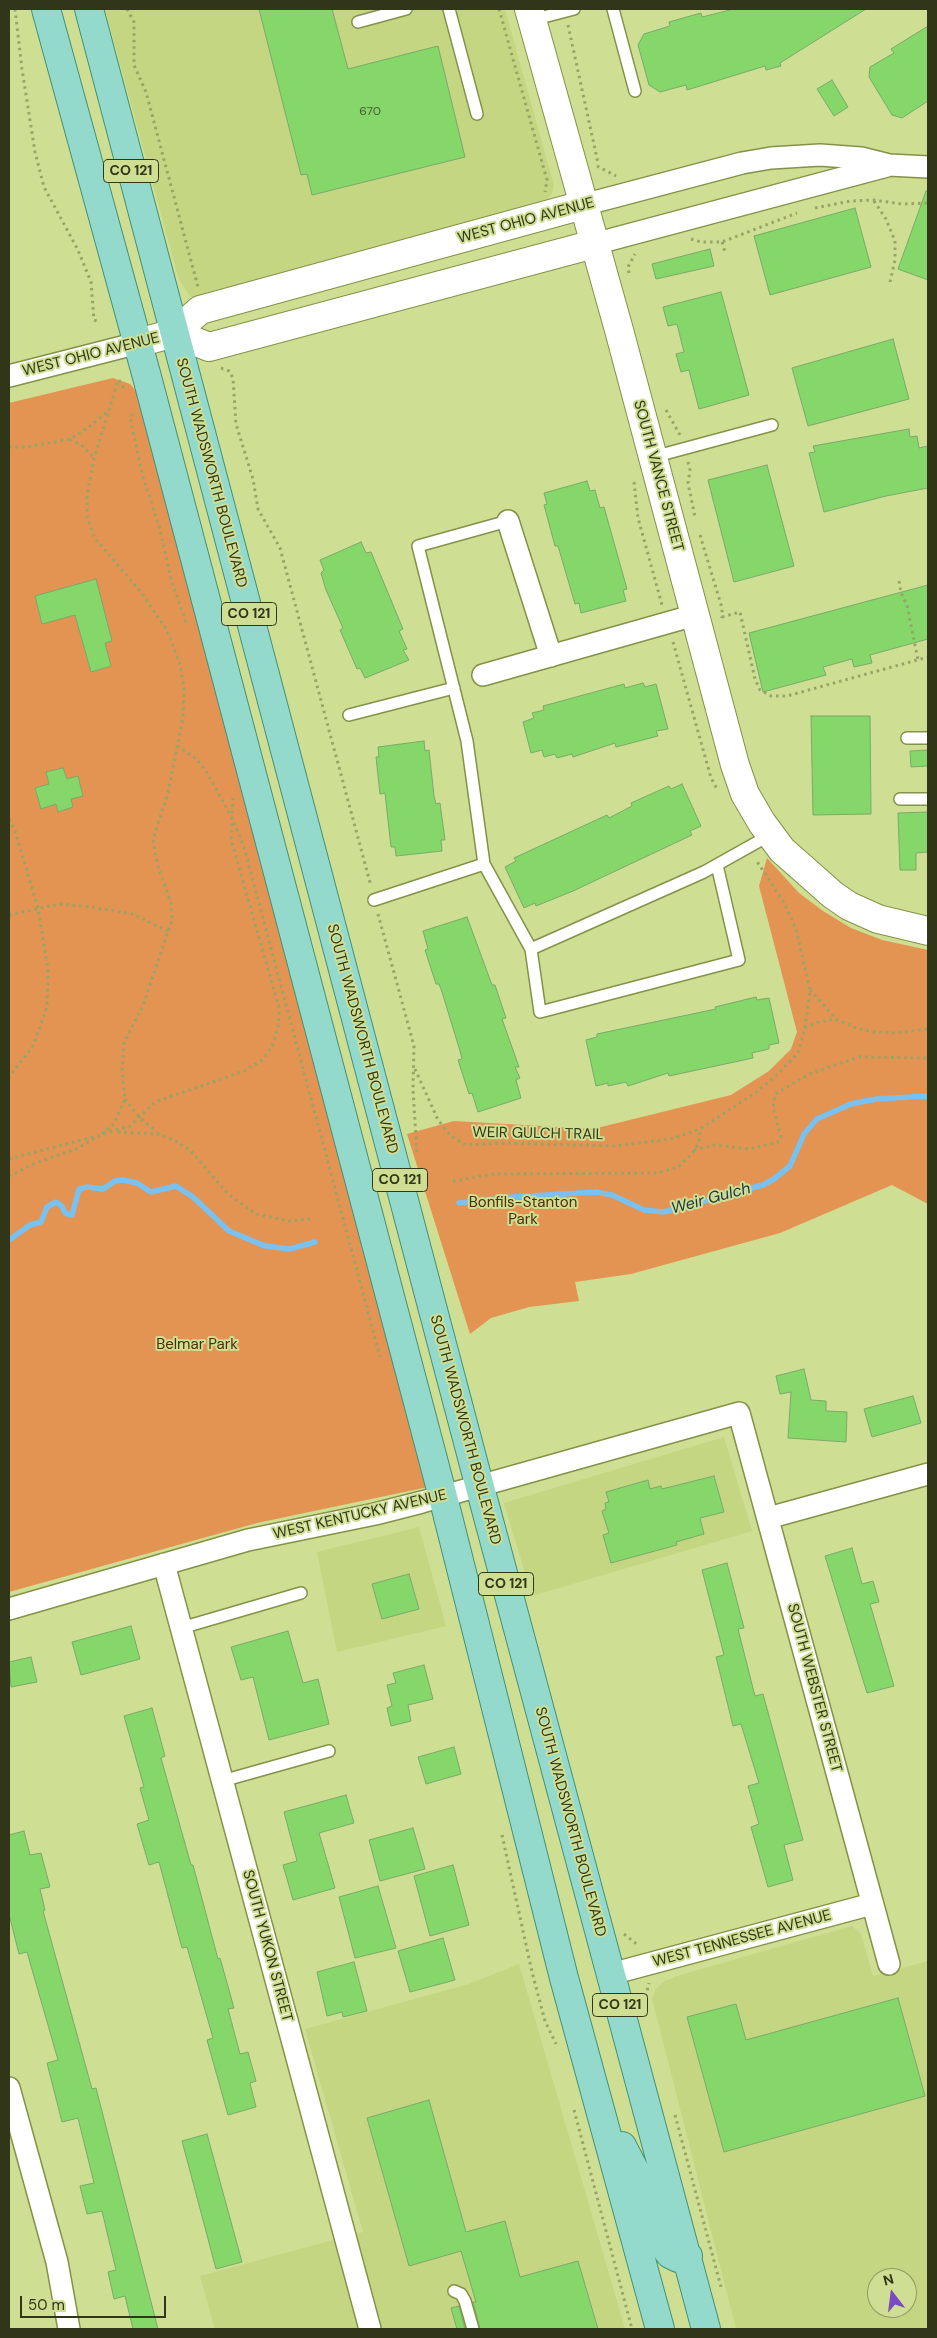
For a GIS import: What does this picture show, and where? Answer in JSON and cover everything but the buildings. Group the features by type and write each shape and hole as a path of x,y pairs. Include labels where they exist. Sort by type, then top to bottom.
{"main road":[{"name":"CO 121","path":"46,9 138,343 443,1497 595,2091 660,2329"},
{"name":"SOUTH WADSWORTH BOULEVARD","path":"89,9 479,1486 688,2256 706,2329"},
{"path":"595,2091 636,2173 664,2246 670,2254 678,2258 688,2256"}],"street":[{"name":"SOUTH VANCE STREET","path":"531,14 739,778 748,800 770,835 804,872 849,906 885,921 928,931"},
{"name":"WEST OHIO AVENUE","path":"9,376 174,334 200,310 742,163 771,158 834,156 861,158 889,165 928,167"},
{"name":"WEST OHIO AVENUE","path":"174,334 209,348 889,165"},
{"path":"508,521 551,656"},
{"path":"483,675 695,615"},
{"name":"WEST KENTUCKY AVENUE","path":"9,1609 248,1540 366,1516 443,1497 740,1413"},
{"name":"SOUTH WEBSTER STREET","path":"740,1413 889,1964"},
{"path":"768,1518 928,1474"},
{"name":"SOUTH YUKON STREET","path":"164,1564 370,2329"},
{"name":"WEST TENNESSEE AVENUE","path":"611,1974 872,1904"},
{"path":"9,2088 57,2262 69,2329"}],"lane":[{"path":"358,22 406,9"},
{"path":"449,9 477,114"},
{"path":"531,14 574,9"},
{"path":"613,9 635,91"},
{"path":"652,457 772,426"},
{"path":"508,521 418,546 467,741 484,864 532,949 540,1012 739,960 717,865"},
{"path":"349,715 454,688"},
{"path":"907,738 928,738"},
{"path":"900,799 928,799"},
{"path":"532,949 717,865 770,835"},
{"path":"374,900 484,864"},
{"path":"181,1628 301,1593"},
{"path":"222,1781 330,1751"},
{"path":"454,2292 461,2294 465,2301 473,2329"}],"path":[{"path":"15,9 25,87 44,187 78,250 92,282 94,320 100,322"},
{"path":"127,9 134,22 134,65 146,92 198,286"},
{"path":"499,9 547,180 544,194"},
{"path":"567,24 599,166 619,177"},
{"path":"873,200 886,219 895,241 895,260 890,282"},
{"path":"813,209 851,201 873,200 902,204 928,203"},
{"path":"688,238 701,242 722,242 805,210"},
{"path":"722,242 725,252"},
{"path":"630,276 628,268 636,252"},
{"path":"229,371 232,378 236,424 253,478 258,509 280,548 414,1046 415,1069 413,1090 418,1163"},
{"path":"9,1176 38,1162 76,1149 102,1134 114,1124 125,1099 122,1071 124,1042 142,1008 172,920 171,903 157,863 153,839 168,793 183,718 184,687 180,665 171,638 156,613 107,554 92,532 87,516 87,501 94,458 107,411 115,396 119,380"},
{"path":"663,400 666,409 678,428"},
{"path":"9,447 28,447 70,439 89,427 107,411"},
{"path":"70,439 84,446 94,458"},
{"path":"690,470 688,483 697,524"},
{"path":"700,534 722,608 722,622"},
{"path":"899,581 901,593 907,605 918,660"},
{"path":"722,617 740,612 755,679 760,690 772,696 787,696 928,657"},
{"path":"9,1159 130,1126 155,1102 244,1071 262,1060 272,1047 278,1028 279,1008 231,839 232,818 205,769 195,758 177,746"},
{"path":"9,819 15,831 38,908 48,970 47,1007 33,1046 9,1077"},
{"path":"9,915 60,904 133,914 168,931"},
{"name":"WEIR GULCH TRAIL","path":"415,1069 438,1120 451,1136 466,1144 504,1143 614,1146 671,1139 700,1128 755,1093 778,1074 798,1053 805,1028 810,990 836,1019"},
{"path":"805,1028 819,1022 836,1019 854,1027 873,1032 894,1033 928,1029"},
{"path":"694,1150 714,1144 750,1149 778,1142 781,1137 773,1108 775,1094 809,1074 859,1057 928,1058"},
{"path":"125,1099 140,1118 158,1134 191,1151 228,1194 256,1214 289,1221 310,1219"},
{"path":"453,1181 494,1174 656,1173 678,1167 699,1142 700,1128"},
{"path":"102,1134 130,1131 158,1134"},
{"path":"646,2010 644,2001 650,1986"},
{"path":"674,2114 705,2226"}],"shaded area":[{"path":"105,9 505,9 554,186 552,193 545,202 203,298 191,297 179,280"},
{"path":"724,1437 752,1531 532,1596 504,1503"},
{"path":"419,1527 446,1626 337,1652 317,1552"},
{"path":"852,1926 861,1934 873,1976 928,1961 928,2329 736,2329 652,1998 656,1989 665,1981"},
{"path":"519,1964 625,2329 215,2329 200,2276 363,2232 305,2029 469,1984"}],"green space":[{"name":"Belmar Park","path":"113,378 130,384 136,391 428,1487 257,1523 9,1592 9,403"},
{"name":"Bonfils-Stanton Park","path":"767,858 799,893 823,911 851,928 882,940 928,950 928,1204 892,1185 780,1233 631,1274 575,1282 579,1301 529,1307 491,1318 470,1334 407,1134 454,1121 593,1129 731,1095 769,1071 791,1049 797,1032 759,886"}],"waterway":[{"name":"Weir Gulch","path":"459,1203 514,1197 596,1192 612,1195 644,1210 664,1212 763,1185 774,1179 790,1166 804,1134 817,1119 851,1104 876,1099 928,1096"},
{"name":"Weir Gulch","path":"9,1240 30,1225 41,1222 47,1207 56,1202 62,1206 65,1213 72,1215 79,1189 87,1187 103,1189 115,1181 123,1180 137,1183 151,1192 176,1186 193,1197 229,1231 265,1246 290,1249 315,1242"}]}
